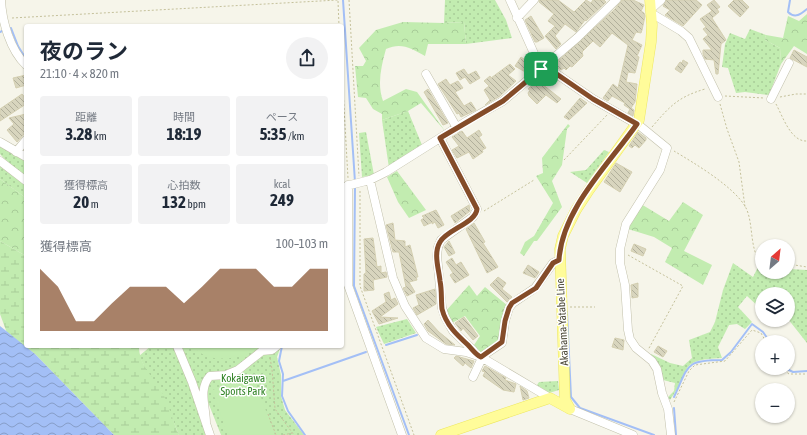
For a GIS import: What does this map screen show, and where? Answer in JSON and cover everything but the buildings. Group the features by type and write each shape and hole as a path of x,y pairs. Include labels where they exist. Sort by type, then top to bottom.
{"main road":[{"name":"Akahama-Yatabe Line","path":"570,409 565,400 559,260 563,236 588,190 637,124 640,115 651,42 650,8"},
{"path":"441,435 550,398 570,409"}],"street":[{"path":"1,0 3,24 14,48 24,62"},
{"path":"510,0 517,18 543,68 637,124 667,148 660,170 626,224 620,250 620,262 627,296 628,330 632,343 657,369 662,393 667,405 671,435"},
{"path":"517,18 534,0"},
{"path":"661,0 650,8 689,38 718,97"},
{"path":"402,435 348,285 352,184 370,180 386,172 503,101 543,68 612,2"},
{"path":"772,100 789,62"},
{"path":"426,74 457,128"},
{"path":"440,138 477,205 477,212 441,240 438,247 437,256 442,308 445,317 453,331 480,357 550,398"},
{"path":"0,142 24,156"},
{"path":"16,152 24,142"},
{"path":"0,161 24,179"},
{"path":"370,180 393,278 405,306 417,326 426,338 436,346 480,357"},
{"path":"473,377 480,357 502,342 507,314 512,303 536,288 553,263 559,260"},
{"path":"178,348 192,382 210,435"},
{"path":"206,423 203,389 206,380 210,376 226,375 238,370 256,358 262,351 272,348"},
{"path":"570,409 633,435"}],"path":[{"path":"3,24 338,0 339,24"},
{"path":"349,0 352,184"},
{"path":"648,132 674,103 687,95 713,86"},
{"path":"344,94 360,286 414,435"},
{"path":"755,248 752,228 745,207 739,162 726,129 718,97 772,100 796,94 807,94"},
{"path":"772,100 795,138 801,142 807,142"},
{"path":"564,160 612,110"},
{"path":"667,148 692,162 721,182 745,207"},
{"path":"477,212 483,212 534,180"},
{"path":"620,250 683,284 645,355"},
{"path":"795,265 807,267"},
{"path":"561,307 596,307"},
{"path":"667,405 672,404 677,398 689,371 695,365 725,362 752,330 761,333 762,335"},
{"path":"268,350 272,369 275,409 294,435"},
{"path":"795,374 807,374"},
{"path":"268,414 276,435"},
{"path":"283,435 292,433"}],"green space":[{"path":"445,0 495,0 506,20 512,38 466,44 464,22 444,23"},
{"path":"807,14 807,54 794,46 781,64 780,48 765,40 766,35 783,38 788,16 799,21"},
{"path":"403,22 464,22 466,44 428,44 425,56 406,47 391,47 386,49 381,69 380,88 383,101 406,89 417,92 445,131 421,103 408,111 382,120 382,114 373,109 366,98 358,97 355,66 363,66 366,61 359,48 376,30"},
{"path":"750,29 766,35 765,40 780,48 781,64 769,95 745,92 736,93 728,68 722,67 725,44 730,33 745,39"},
{"path":"408,111 422,145 389,168 382,120"},
{"path":"568,124 570,126 567,129 562,165 552,181 562,207 537,241 534,241 524,256 520,253 525,242 534,236 553,203 536,176 543,173 542,158"},
{"path":"366,132 374,175 362,177 359,133"},
{"path":"0,146 24,160 24,176 11,166 0,154"},
{"path":"604,150 609,152 587,183 570,172 586,170"},
{"path":"0,165 24,183 24,197 0,179"},
{"path":"397,171 426,210 409,218 398,202 387,177"},
{"path":"0,179 24,197 24,255 0,241"},
{"path":"683,202 703,215 684,251 712,265 703,285 665,262 672,248 654,237 628,229 631,219 641,204 669,221"},
{"path":"0,241 24,255 24,346 7,333 0,314"},
{"path":"733,263 753,277 755,273 755,279 795,279 795,269 807,270 807,343 794,327 795,287 755,287 755,303 747,296 738,307 752,322 745,329 737,324 729,325 718,347 722,358 707,359 691,364 687,368 677,390 670,400 668,397 674,391 675,383 663,380 650,357 651,354 670,363 683,366 692,358 689,340 710,332 715,322 723,290"},
{"path":"469,285 477,296 485,287 508,306 499,338 495,345 481,353 474,345 480,336 465,316 452,323 445,312"},
{"path":"407,319 416,333 384,344 376,327"},
{"path":"27,348 139,348 141,359 167,402 179,435 114,435 35,354"},
{"path":"149,348 173,348 181,361 206,435 179,435 161,391 149,376 139,356"},
{"name":"Kokaigawa Sports Park","path":"182,348 280,348 277,357 281,375 281,396 285,410 304,435 221,435 202,387 205,409"},
{"path":"194,348 260,348 247,354 227,358 208,357"},
{"path":"253,376 275,435 228,435 212,390"},
{"path":"558,381 559,390 549,393 537,385 539,382"}],"water":[{"path":"0,326 24,345 24,348 28,348 35,354 114,435 0,435"}],"waterway":[{"path":"343,0 355,182"},
{"path":"790,0 788,12 791,14 798,15 807,9"},
{"path":"11,28 18,46 24,56"},
{"path":"355,187 354,286 409,435"},
{"path":"567,312 571,397 580,408 654,435"},
{"path":"674,397 686,371 690,366 701,361 722,360 731,352 752,324 765,335"},
{"path":"386,345 417,335"},
{"path":"282,348 279,361 283,374 282,396 288,411 305,435"},
{"path":"283,381 366,352"},
{"path":"795,372 807,371"},
{"path":"674,408 676,435"}],"route":[{"path":"545,66 593,99 637,124 588,190 569,222 563,236 559,260 553,263 536,288 512,303 505,321 502,342 499,346 481,357 476,355 473,350 453,331 442,308 437,263 438,247 444,237 473,217 477,212 477,205 440,138 467,121 490,110 541,69 545,66"}]}
